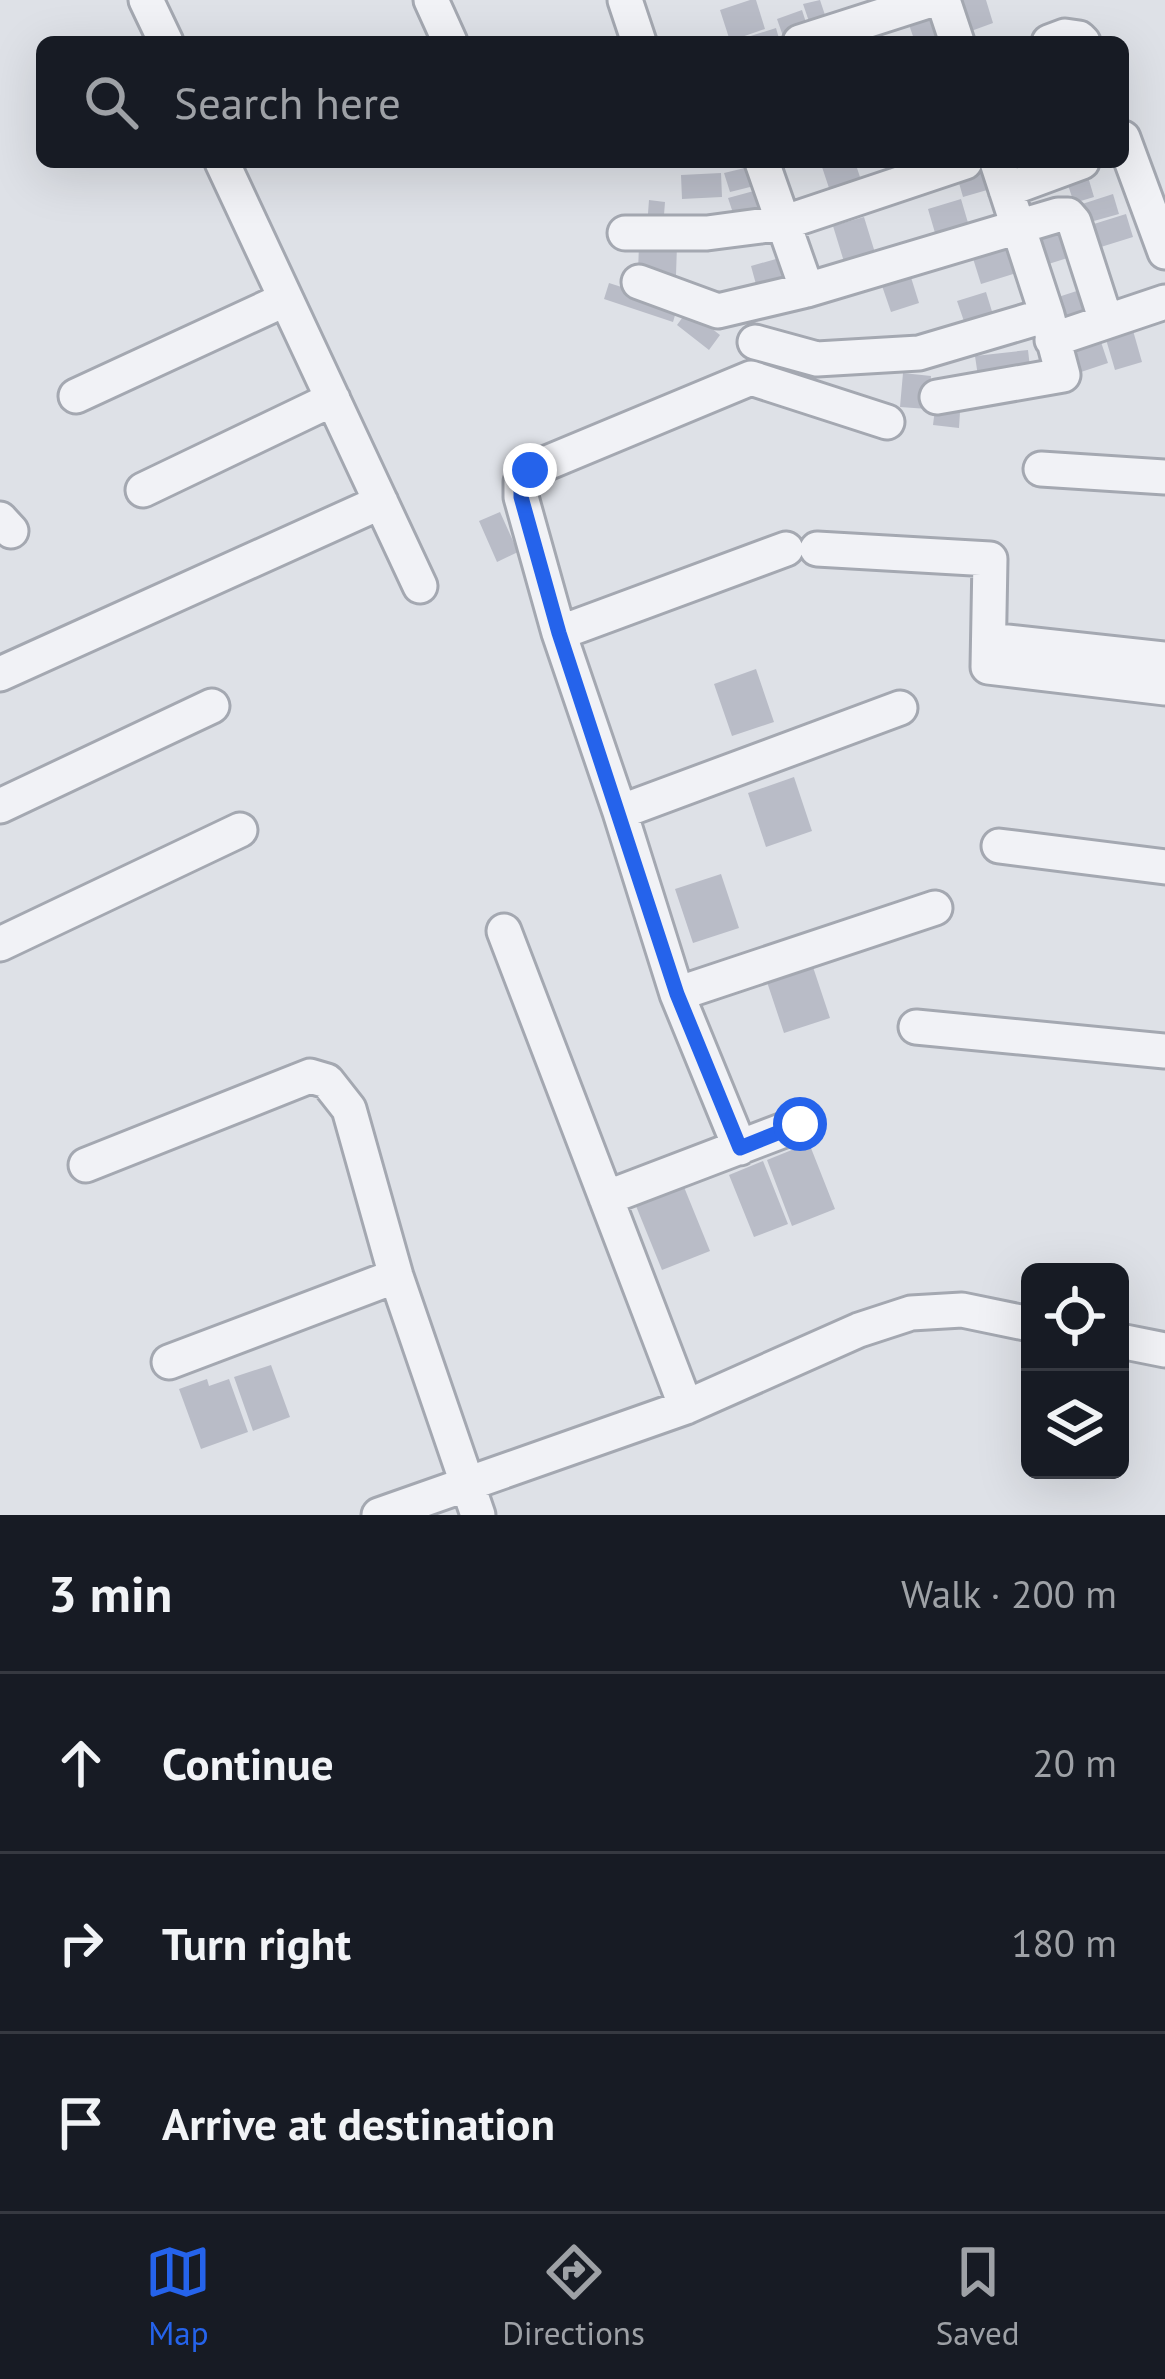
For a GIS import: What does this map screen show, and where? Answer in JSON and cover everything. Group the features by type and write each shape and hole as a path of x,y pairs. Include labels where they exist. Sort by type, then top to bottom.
{"street":[{"path":"146,0 163,36"},
{"path":"430,0 447,36"},
{"path":"625,0 636,36"},
{"path":"819,36 931,0"},
{"path":"943,0 955,36"},
{"path":"1129,157 1165,251"},
{"path":"225,168 420,586"},
{"path":"764,168 808,290"},
{"path":"625,233 707,233 783,223 947,168"},
{"path":"937,397 1063,375 1001,176 1047,168"},
{"path":"639,282 718,311 808,290 1058,214 1074,222 1106,321"},
{"path":"76,396 286,299"},
{"path":"755,342 817,359 919,352 1106,321 1165,302"},
{"path":"740,1148 677,994 559,633 521,497 521,482 530,470 751,378 887,422"},
{"path":"143,490 333,399"},
{"path":"1041,469 1165,478"},
{"path":"0,674 381,502"},
{"path":"559,633 801,549 990,559 988,667 1165,688"},
{"path":"989,640 1165,659"},
{"path":"0,806 212,706"},
{"path":"620,812 899,708"},
{"path":"0,944 240,830"},
{"path":"999,846 1165,867"},
{"path":"677,994 935,908"},
{"path":"504,931 686,1407"},
{"path":"916,1027 1165,1051"},
{"path":"86,1165 310,1076 327,1081 350,1109 396,1276 472,1501"},
{"path":"606,1198 800,1124"},
{"path":"169,1362 396,1276"},
{"path":"380,1515 472,1501 859,1330 910,1312 962,1310 1021,1322"},
{"path":"1129,1343 1165,1350"}],"building":[{"path":"756,0 765,29 728,36 720,10"},
{"path":"820,0 830,30 814,36 803,4"},
{"path":"986,0 993,23 963,34 953,3"},
{"path":"802,10 810,35 783,36 777,19"},
{"path":"936,10 945,36 913,36 907,19"},
{"path":"776,28 778,36 751,36"},
{"path":"754,168 758,185 730,192 724,173"},
{"path":"822,168 857,168 862,183 831,194"},
{"path":"987,168 994,188 963,197 957,176"},
{"path":"1086,170 1094,197 1074,203 1065,176"},
{"path":"721,173 722,197 682,199 681,175"},
{"path":"765,188 770,206 734,216 728,198"},
{"path":"1113,194 1119,214 1083,224 1076,206"},
{"path":"961,199 971,233 938,243 928,209"},
{"path":"649,200 665,202 663,228 647,227"},
{"path":"1126,214 1133,237 1088,251 1081,228"},
{"path":"864,217 876,256 845,265 833,226"},
{"path":"1066,221 1077,255 1039,267 1029,233"},
{"path":"1013,239 1023,271 981,284 971,252"},
{"path":"639,244 677,245 676,275 638,273"},
{"path":"790,255 797,277 757,288 751,266"},
{"path":"909,271 919,303 891,312 880,280"},
{"path":"609,283 678,305 673,322 604,299"},
{"path":"1086,288 1096,320 1059,332 1049,300"},
{"path":"986,292 995,321 967,330 957,301"},
{"path":"688,310 720,335 709,350 677,325"},
{"path":"1132,327 1142,362 1115,370 1105,336"},
{"path":"1100,339 1108,363 1078,373 1071,348"},
{"path":"1028,350 1031,376 979,383 975,356"},
{"path":"903,373 931,376 928,409 900,407"},
{"path":"935,409 960,412 959,428 933,425"},
{"path":"500,512 518,552 497,562 479,521"},
{"path":"756,669 774,722 732,736 714,684"},
{"path":"794,777 812,831 766,847 748,793"},
{"path":"721,874 739,928 693,943 675,889"},
{"path":"812,964 830,1018 784,1033 766,979"},
{"path":"809,1143 835,1209 792,1226 767,1160"},
{"path":"763,1161 788,1224 754,1237 729,1175"},
{"path":"684,1187 710,1251 662,1270 636,1206"},
{"path":"271,1365 290,1417 253,1431 234,1377"},
{"path":"207,1379 209,1386 229,1379 248,1432 201,1449 179,1389"}],"route":[{"path":"530,470 521,482 521,497 559,633 677,994 740,1148 800,1124"}]}
